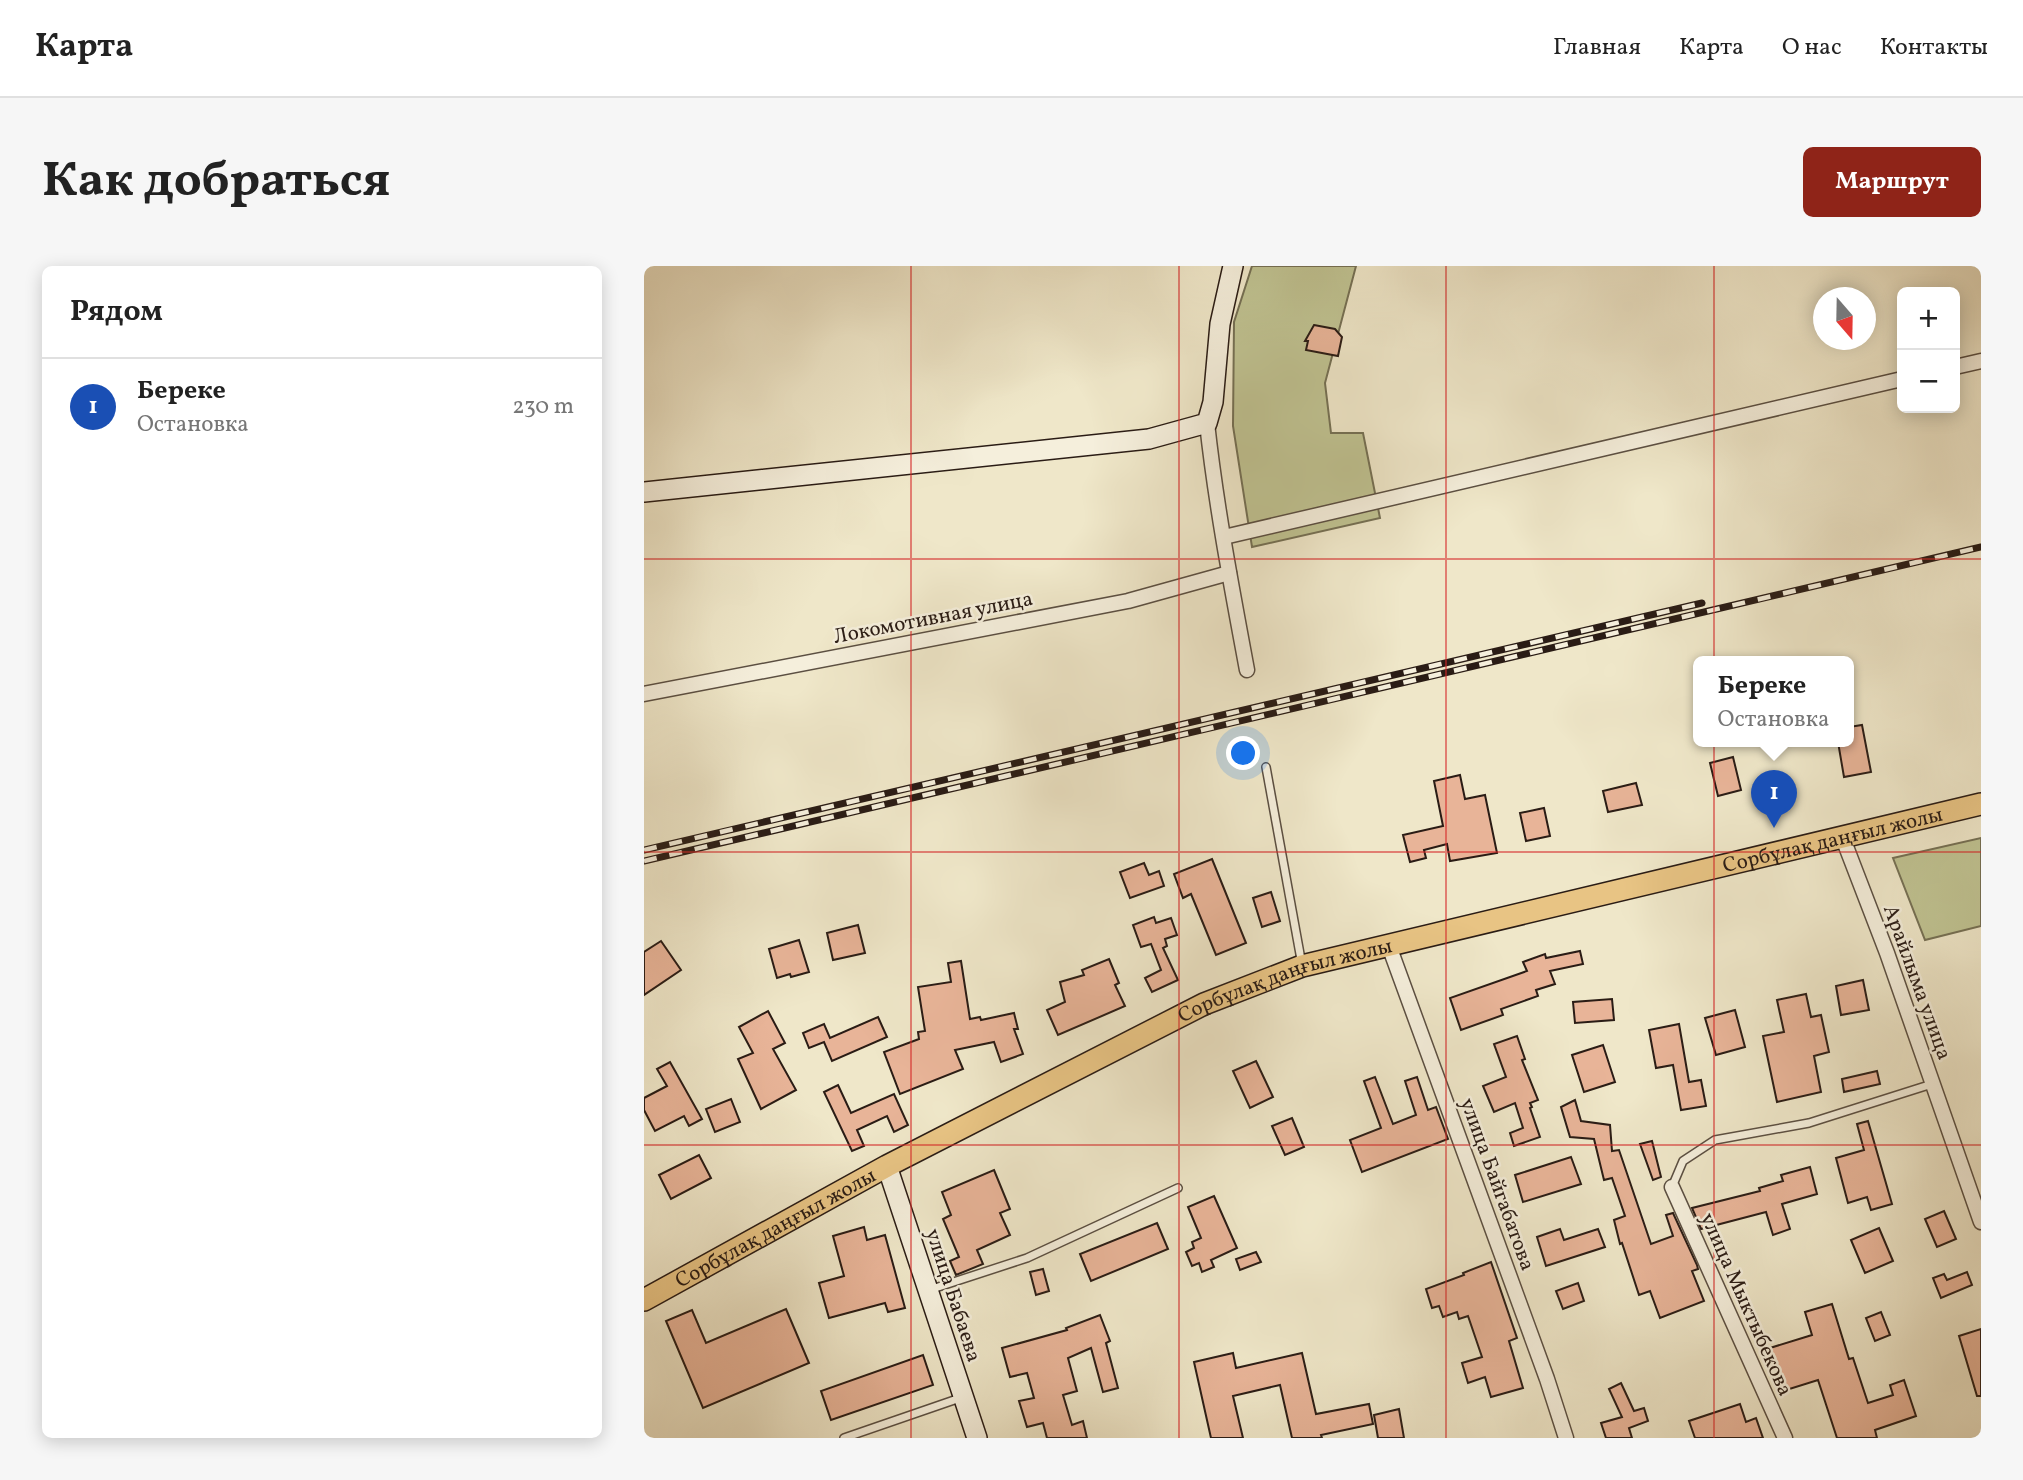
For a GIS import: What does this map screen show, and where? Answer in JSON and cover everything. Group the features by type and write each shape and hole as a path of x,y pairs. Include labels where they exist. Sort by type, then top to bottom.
{"main road":[{"path":"644,492 1149,439 1208,423 1213,402 1220,324 1233,266"},
{"name":"Сорбұлақ даңғыл жолы","path":"644,1300 887,1166 1204,1004 1302,965 1981,804"},
{"name":"улица Бабаева","path":"887,1166 977,1438"}],"street":[{"path":"1960,366 1981,361"},
{"path":"1224,537 1897,380"},
{"path":"1208,423 1229,573 1247,670"},
{"name":"Локомотивная улица","path":"644,694 1128,601 1229,573"},
{"name":"Арайлыма улица","path":"1842,836 1887,953 1981,1222"},
{"name":"улица Байгабатова","path":"1389,946 1566,1438"},
{"name":"улица Мыктыбекова","path":"1672,1187 1785,1438"}],"lane":[{"path":"1266,767 1302,965"},
{"path":"1672,1187 1683,1161 1715,1140 1809,1122 1933,1084"},
{"path":"928,1290 1027,1258 1178,1188"},
{"path":"844,1438 964,1397"}],"green space":[{"path":"1252,266 1356,266 1325,383 1331,433 1363,433 1380,518 1252,547 1233,426 1234,322"},
{"path":"1981,838 1981,926 1925,940 1893,858"}],"building":[{"path":"1314,325 1335,329 1342,337 1338,356 1306,350 1308,341 1305,341"},
{"path":"1862,725 1871,772 1844,777 1839,747 1854,747 1854,726"},
{"path":"1733,757 1741,790 1718,796 1710,763"},
{"path":"1460,775 1465,799 1485,795 1497,853 1450,861 1447,844 1424,850 1426,858 1410,862 1403,835 1443,826 1434,781"},
{"path":"1636,783 1642,805 1608,812 1603,791"},
{"path":"1544,808 1550,836 1526,841 1520,813"},
{"path":"1212,859 1246,943 1216,955 1191,894 1183,898 1174,874"},
{"path":"1144,863 1149,875 1159,871 1164,886 1130,898 1120,872"},
{"path":"1271,892 1280,921 1262,927 1253,898"},
{"path":"1154,917 1156,923 1171,918 1177,935 1165,939 1167,946 1163,948 1178,980 1152,992 1145,978 1161,970 1151,944 1141,947 1133,925"},
{"path":"858,925 865,953 833,960 827,933"},
{"path":"799,940 809,972 777,978 769,949"},
{"path":"661,941 681,970 644,995 644,952"},
{"path":"1580,951 1583,964 1550,971 1555,984 1536,990 1538,996 1501,1009 1503,1015 1461,1030 1450,998 1527,971 1523,962 1545,954 1546,958"},
{"path":"1109,959 1119,983 1115,985 1125,1006 1058,1035 1047,1010 1065,1002 1060,982 1084,975 1082,970"},
{"path":"961,961 970,1019 980,1017 981,1020 1014,1013 1018,1029 1014,1029 1023,1054 1001,1062 994,1042 955,1050 963,1069 900,1094 884,1052 919,1039 918,1032 925,1031 918,987 951,982 948,963"},
{"path":"1863,980 1869,1010 1841,1015 1836,986"},
{"path":"1806,994 1811,1017 1821,1015 1829,1052 1814,1056 1821,1092 1777,1102 1763,1036 1784,1032 1777,1000"},
{"path":"1612,999 1614,1020 1575,1023 1573,1002"},
{"path":"1735,1010 1745,1047 1716,1055 1705,1018"},
{"path":"768,1011 785,1043 773,1049 796,1090 761,1109 738,1059 753,1053 739,1027"},
{"path":"878,1017 887,1037 832,1061 824,1042 809,1048 803,1033 824,1024 830,1038"},
{"path":"1679,1024 1689,1082 1701,1080 1706,1106 1681,1110 1673,1065 1656,1068 1649,1030"},
{"path":"1517,1036 1525,1059 1522,1060 1538,1100 1530,1103 1530,1108 1540,1137 1514,1146 1510,1133 1523,1128 1515,1103 1494,1112 1483,1086 1506,1077 1494,1044"},
{"path":"1603,1045 1615,1082 1584,1092 1572,1055"},
{"path":"1256,1061 1273,1097 1250,1108 1233,1071"},
{"path":"670,1062 702,1119 689,1126 684,1116 655,1131 644,1110 644,1098 667,1086 657,1069"},
{"path":"1877,1071 1880,1084 1844,1092 1842,1079"},
{"path":"1375,1077 1393,1124 1416,1115 1405,1081 1417,1077 1428,1110 1436,1107 1448,1139 1362,1172 1350,1140 1381,1128 1364,1081"},
{"path":"838,1085 851,1113 894,1094 908,1125 894,1132 887,1116 857,1130 864,1146 852,1151 824,1092"},
{"path":"731,1099 740,1122 715,1132 706,1109"},
{"path":"1575,1100 1581,1121 1610,1125 1612,1151 1619,1150 1651,1244 1673,1236 1666,1215 1673,1213 1697,1265 1698,1269 1692,1271 1704,1301 1660,1318 1650,1291 1639,1295 1614,1220 1625,1216 1612,1178 1604,1180 1594,1139 1570,1137 1561,1107"},
{"path":"1292,1118 1304,1147 1285,1155 1272,1126"},
{"path":"1868,1121 1892,1204 1871,1210 1867,1197 1848,1203 1836,1158 1864,1150 1857,1124"},
{"path":"1652,1141 1661,1177 1653,1180 1640,1144"},
{"path":"699,1155 711,1178 671,1199 659,1175"},
{"path":"1571,1157 1581,1184 1523,1202 1515,1175"},
{"path":"1810,1167 1817,1194 1782,1204 1790,1229 1773,1235 1766,1212 1701,1229 1692,1208 1760,1191 1759,1188 1783,1181 1781,1175"},
{"path":"994,1170 1010,1209 1000,1213 1010,1235 977,1250 983,1264 956,1275 950,1261 959,1257 943,1219 951,1215 942,1192"},
{"path":"1214,1196 1237,1248 1211,1260 1214,1267 1202,1272 1199,1263 1192,1266 1186,1252 1194,1248 1192,1242 1201,1238 1188,1207"},
{"path":"1944,1211 1956,1239 1937,1247 1925,1219"},
{"path":"1157,1223 1168,1249 1091,1281 1080,1254"},
{"path":"864,1227 867,1240 885,1235 905,1308 888,1312 885,1303 829,1318 819,1283 844,1276 833,1236"},
{"path":"1879,1228 1893,1261 1865,1273 1851,1240"},
{"path":"1560,1229 1564,1240 1598,1229 1605,1247 1546,1266 1537,1237"},
{"path":"1256,1252 1261,1262 1240,1270 1236,1259"},
{"path":"1491,1262 1517,1338 1509,1341 1523,1388 1491,1397 1485,1377 1468,1383 1462,1363 1482,1357 1468,1316 1459,1319 1457,1312 1443,1317 1439,1306 1432,1308 1426,1289"},
{"path":"1043,1269 1049,1291 1036,1295 1030,1272"},
{"path":"1967,1272 1972,1285 1941,1298 1933,1278 1944,1274 1947,1280"},
{"path":"1578,1283 1584,1301 1563,1309 1556,1291"},
{"path":"1832,1304 1849,1359 1853,1358 1868,1403 1893,1395 1890,1385 1904,1380 1916,1416 1875,1430 1877,1438 1837,1438 1818,1380 1783,1391 1770,1348 1812,1335 1805,1312"},
{"path":"786,1309 809,1363 703,1408 666,1321 692,1310 706,1343"},
{"path":"1881,1312 1890,1335 1875,1341 1866,1318"},
{"path":"1100,1315 1110,1341 1106,1343 1118,1388 1103,1392 1091,1348 1068,1358 1077,1391 1063,1395 1072,1425 1083,1421 1087,1438 1047,1438 1043,1423 1027,1427 1019,1401 1034,1398 1027,1373 1010,1377 1002,1348 1067,1330 1066,1328"},
{"path":"1981,1329 1981,1396 1977,1396 1959,1336"},
{"path":"1233,1353 1236,1368 1302,1353 1316,1414 1369,1404 1373,1424 1321,1435 1322,1438 1292,1438 1280,1385 1233,1396 1243,1438 1211,1438 1194,1362"},
{"path":"923,1355 933,1385 831,1420 821,1391"},
{"path":"1621,1383 1634,1411 1644,1408 1648,1421 1629,1428 1632,1438 1606,1438 1601,1423 1622,1417 1609,1389"},
{"path":"1740,1404 1746,1422 1756,1418 1763,1438 1695,1438 1689,1421"},
{"path":"1399,1409 1404,1438 1378,1438 1374,1415"}],"railway":[{"path":"644,861 1981,547"},
{"path":"644,850 1702,603"}],"place":[{"name":"Береке","path":"1774,828"}]}
